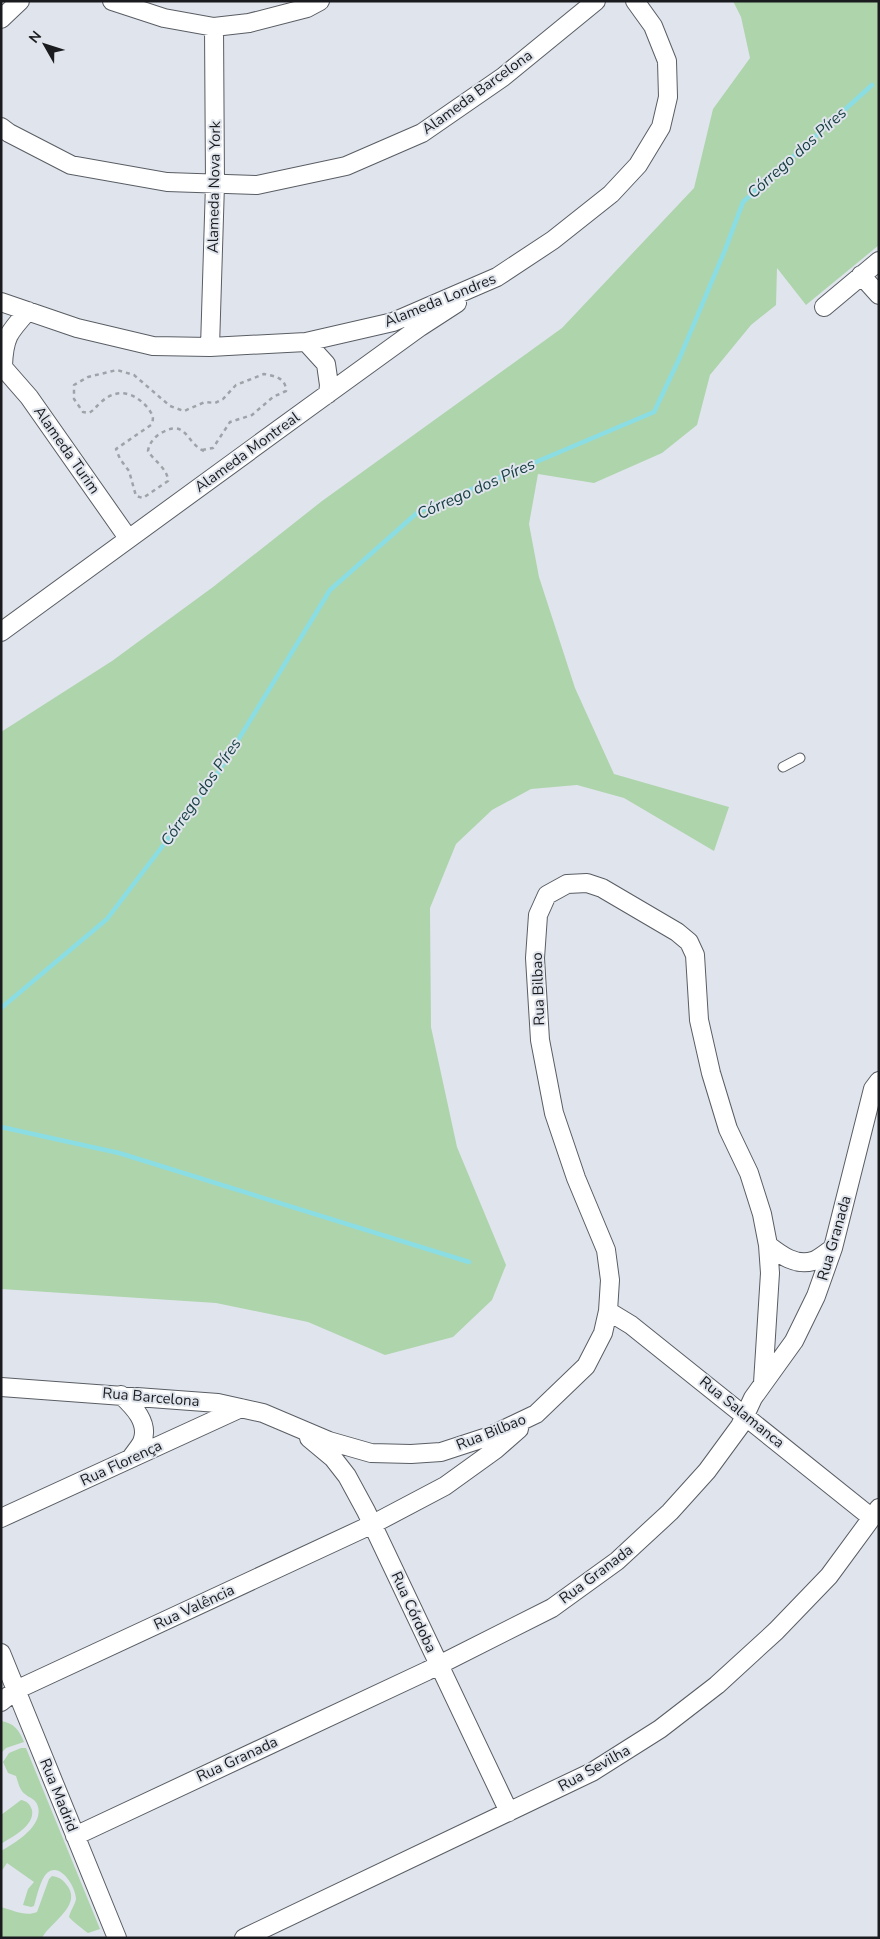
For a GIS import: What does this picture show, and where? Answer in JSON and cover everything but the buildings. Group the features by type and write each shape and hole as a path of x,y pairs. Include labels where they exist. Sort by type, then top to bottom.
{"street":[{"path":"1,19 20,1"},
{"path":"112,1 164,18 214,27 249,23 307,8 320,1"},
{"name":"Alameda Barcelona","path":"1,127 9,133 71,164 168,182 257,185 346,166 422,133 503,77 596,1"},
{"name":"Alameda Londres","path":"1,302 77,328 153,346 306,342 393,322 497,277 553,240 611,194 638,165 661,127 668,97 667,61 653,26 635,1"},
{"name":"Alameda Nova York","path":"210,346 215,184 214,27"},
{"path":"824,306 879,261"},
{"path":"861,275 879,294"},
{"name":"Alameda Montreal","path":"1,632 420,327 497,277"},
{"path":"2,365 3,346 12,329 28,311"},
{"path":"306,342 326,364 329,385 328,394"},
{"name":"Alameda Turim","path":"2,365 29,396 128,538"},
{"name":"Rua Bilbao","path":"297,1428 329,1441 371,1453 411,1454 441,1452 490,1436 536,1414 586,1366 602,1332 608,1311 610,1280 606,1250 576,1178 554,1113 540,1040 535,958 538,915 548,895 567,884 587,883 602,888 676,932 689,942 696,955 699,1020 711,1073 728,1129 749,1173 762,1214 768,1245 770,1273 763,1383"},
{"name":"Rua Granada","path":"75,1836 440,1665 552,1608 617,1561 670,1512 707,1471 740,1426 744,1414 763,1383 794,1342 816,1296 833,1248 873,1089 879,1081"},
{"path":"768,1245 784,1258 798,1261 813,1261 833,1248"},
{"name":"Rua Salamanca","path":"608,1311 624,1319 744,1414 876,1513"},
{"name":"Rua Barcelona","path":"1,1387 218,1403 263,1413 297,1428"},
{"path":"121,1395 136,1409 144,1427 142,1441 130,1459"},
{"name":"Rua Florença","path":"1,1518 241,1408"},
{"name":"Rua Valência","path":"1,1702 16,1690 373,1524 445,1486 495,1450 536,1414"},
{"name":"Rua Córdoba","path":"297,1428 333,1458 347,1476 373,1524 509,1812"},
{"path":"441,1452 450,1460 453,1469 445,1486"},
{"path":"347,1476 355,1465 371,1453"},
{"name":"Rua Sevilha","path":"244,1938 592,1772 660,1729 717,1685 776,1631 829,1576 876,1513"},
{"name":"Rua Madrid","path":"1,1653 117,1938"}],"lane":[{"path":"783,767 800,758"}],"path":[{"path":"117,370 134,375 170,406 184,411 205,402 215,403 223,399 236,385 264,374 284,381 286,391 273,397 252,415 230,422 212,448 203,451 187,433 180,430 168,430 156,437 148,446 148,451 165,470 168,481 142,498 136,496 129,471 120,459 116,449 151,425 154,421 152,413 135,396 122,392 112,395 89,413 83,412 74,399 74,385 88,377 117,370"}],"green space":[{"path":"733,1 879,1 879,245 806,305 777,268 776,305 751,325 710,375 697,425 662,453 594,483 538,474 529,524 539,577 575,688 614,774 729,807 714,851 624,798 577,785 531,789 492,810 456,844 430,908 431,1027 457,1147 506,1265 492,1300 453,1337 385,1355 308,1322 216,1303 1,1289 1,732 112,661 213,587 322,501 562,328 694,188 713,109 750,58 741,17"},
{"path":"1,1721 9,1723 15,1728 24,1742 6,1748 1,1753"},
{"path":"26,1748 100,1929 88,1933 69,1917 76,1899 75,1894 70,1882 57,1870 47,1873 41,1884 34,1906 31,1907 23,1905 28,1889 34,1882 7,1863 1,1872 1,1851 28,1832 37,1819 39,1812 36,1802 23,1793 16,1776 8,1773 3,1762 9,1753"},
{"path":"21,1800 27,1802 32,1810 30,1821 22,1830 1,1844 1,1815"},
{"path":"52,1876 62,1880 70,1892 71,1899 64,1913 42,1938 1,1938 1,1907 28,1914 37,1912 49,1879"}],"waterway":[{"name":"Córrego dos Píres","path":"1,1008 107,919 216,776 330,590 418,512 654,412 680,357 743,202 872,85"},
{"path":"1,1127 119,1153 469,1262"}]}
